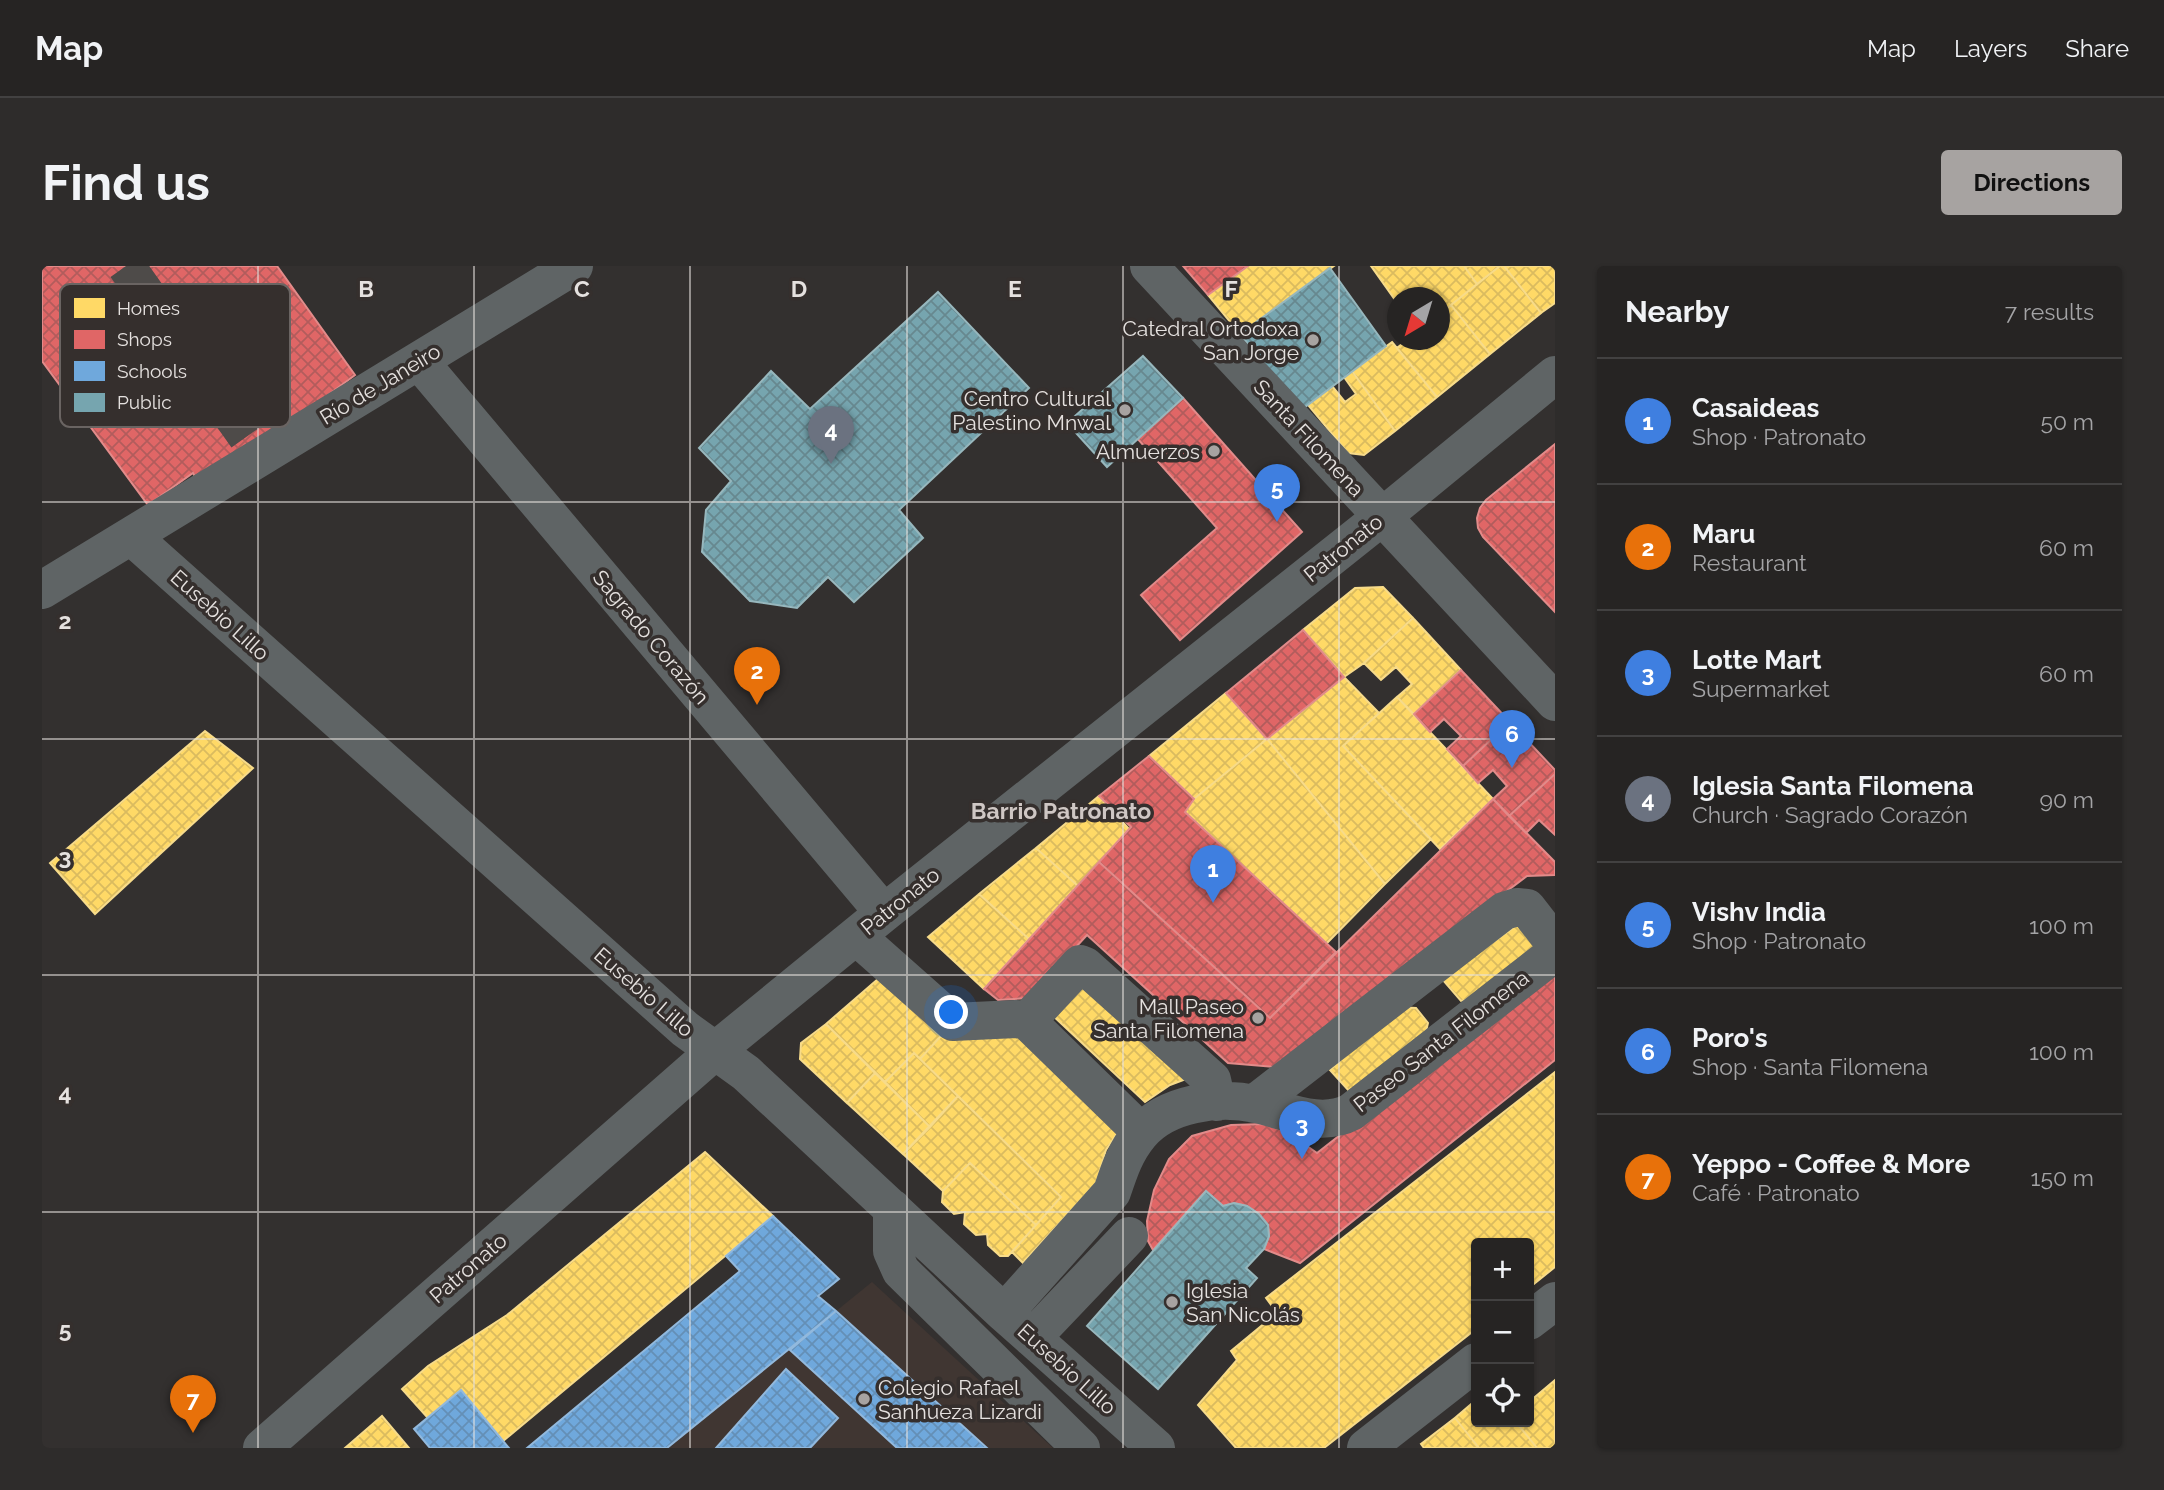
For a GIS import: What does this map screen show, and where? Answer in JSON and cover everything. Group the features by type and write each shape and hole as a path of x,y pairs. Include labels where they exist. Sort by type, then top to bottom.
{"street":[{"name":"Río de Janeiro","path":"42,590 259,455 574,266"},
{"name":"Santa Filomena","path":"1149,266 1555,702"},
{"name":"Sagrado Corazón","path":"419,361 870,925 953,1022 1016,1019 1027,1021"},
{"name":"Patronato","path":"262,1448 715,1051 1555,375"},
{"name":"Eusebio Lillo","path":"131,536 685,1029 746,1073 1004,1313 1156,1448"},
{"path":"1141,1132 1027,1021 1080,964 1236,1103 1504,911 1517,907 1527,908 1555,944"},
{"name":"Paseo Santa Filomena","path":"1004,1313 1112,1192 1119,1168 1141,1132 1159,1118 1198,1103 1236,1103 1295,1115 1338,1118 1350,1112 1555,953"},
{"path":"892,1209 892,1251 901,1271 1081,1448"},
{"path":"1032,1338 1129,1236"},
{"path":"1534,1317 1555,1301"},
{"path":"1366,1448 1473,1364"}],"shaded area":[{"name":"Colegio Rafael Sanhueza Lizardi","path":"872,1282 1053,1448 667,1448"}],"building: Homes":[{"path":"1248,266 1334,266 1240,334 1208,295"},
{"path":"1371,266 1464,266 1477,284 1450,306 1450,287 1387,289"},
{"path":"1464,266 1500,266 1477,284"},
{"path":"1500,266 1504,266 1541,313 1490,354 1451,305"},
{"path":"1504,266 1555,266 1555,303 1541,313"},
{"path":"1450,306 1490,354 1437,397 1399,350 1450,350"},
{"path":"1387,346 1387,350 1399,350 1437,397 1395,431 1352,371"},
{"path":"1352,371 1395,431 1364,455 1348,453 1308,405 1332,386 1345,402 1356,394 1344,377"},
{"path":"298,383 318,414 203,488 183,458 231,427 290,427 290,388"},
{"path":"1383,587 1413,618 1364,663 1344,677 1303,630 1355,588"},
{"path":"1413,618 1461,670 1414,714 1397,697 1412,684 1396,667 1381,680 1364,663"},
{"path":"1344,677 1379,713 1343,746 1431,839 1385,884 1267,739"},
{"path":"1226,693 1267,739 1194,799 1149,756"},
{"path":"1397,697 1493,799 1440,849 1343,746"},
{"path":"205,731 253,768 95,914 50,863"},
{"path":"1267,739 1385,884 1326,944 1185,812 1194,799"},
{"path":"1099,796 1129,829 1078,886 1036,848"},
{"path":"1036,848 1078,886 1029,939 979,894"},
{"path":"979,894 1029,939 984,989 928,937"},
{"path":"1528,917 1536,950 1473,998 1461,1001 1442,979"},
{"path":"1087,975 1197,1075 1170,1085 1145,1102 1050,1013"},
{"path":"879,978 941,1036 920,1059 914,1053 885,1082 826,1024"},
{"path":"1398,1007 1416,1008 1428,1023 1424,1040 1349,1091 1330,1070"},
{"path":"826,1024 875,1073 847,1103 800,1059 801,1043"},
{"path":"1029,1034 1124,1123 1106,1150 1096,1183 1023,1263 1012,1252 1061,1197 920,1059 941,1036"},
{"path":"914,1053 958,1096 930,1127 885,1082"},
{"path":"1555,1072 1555,1267 1534,1284 1534,1238 1471,1238 1471,1333 1324,1448 1236,1448 1198,1405 1237,1360 1231,1351 1277,1313 1266,1298"},
{"path":"875,1073 930,1127 903,1154 847,1103"},
{"path":"958,1096 1061,1197 1036,1225 970,1163 943,1191 903,1154"},
{"path":"705,1152 773,1216 503,1441 461,1390 428,1418 402,1389 428,1366 507,1315"},
{"path":"970,1163 1036,1225 1008,1256 1000,1256 988,1245 987,1234 976,1235 964,1224 965,1212 954,1214 942,1202 943,1191"},
{"path":"1555,1380 1555,1448 1537,1448 1520,1427 1534,1427 1534,1398"},
{"path":"1471,1404 1471,1427 1520,1427 1537,1448 1479,1448 1455,1418"},
{"path":"382,1416 409,1448 345,1448"},
{"path":"1455,1418 1479,1448 1424,1448 1421,1444"}],"building: Shops":[{"path":"42,266 277,266 290,284 60,284 60,385 42,361"},
{"path":"1183,266 1248,266 1208,295"},
{"path":"290,284 355,375 290,423"},
{"path":"1183,398 1302,532 1180,640 1141,595 1217,528 1137,438"},
{"path":"91,427 285,427 203,488 193,473 148,505"},
{"path":"1555,444 1555,612 1483,537 1477,518 1486,500"},
{"path":"1303,630 1344,677 1267,739 1226,693"},
{"path":"1461,670 1510,722 1463,766 1447,749 1461,736 1444,719 1430,732 1414,714"},
{"path":"1510,722 1555,770 1555,774 1509,816 1493,799 1507,786 1493,770 1478,783 1463,766"},
{"path":"1149,756 1194,799 1185,812 1336,952 1270,1018 1099,862 1131,827 1099,796"},
{"path":"1555,774 1555,835 1539,820 1526,833 1509,816"},
{"path":"1493,799 1555,862 1555,875 1527,876 1274,1067 1228,1063 1087,935 1029,998 998,1000 984,989 1099,862 1270,1018"},
{"path":"1555,967 1555,1060 1300,1263 1264,1249 1269,1236 1268,1225 1259,1214 1247,1206 1234,1203 1223,1206 1206,1191 1153,1250 1148,1241 1147,1221 1154,1190 1169,1159 1192,1136 1231,1125 1264,1124 1287,1132 1317,1153"}],"building: Schools":[{"path":"773,1216 839,1279 818,1296 836,1311 667,1448 527,1448 740,1271 726,1256"},
{"path":"836,1311 987,1448 897,1448 790,1350"},
{"path":"786,1369 838,1418 810,1448 716,1448"},
{"path":"461,1390 509,1448 430,1448 414,1429"}],"building: Public":[{"name":"Catedral Ortodoxa San Jorge","path":"1330,268 1386,346 1301,410 1240,334"},
{"path":"938,292 1029,388 899,510 923,538 854,602 828,577 797,608 750,601 702,552 706,510 731,481 699,448 771,371 810,409"},
{"name":"Centro Cultural Palestino Mnwal","path":"1143,356 1183,398 1107,467 1067,423"},
{"name":"Iglesia San Nicolás","path":"1206,1191 1223,1206 1234,1203 1247,1206 1259,1214 1268,1225 1269,1236 1264,1249 1246,1268 1257,1278 1158,1389 1087,1326"}],"tunnel":[{"path":"126,266 139,284"},
{"path":"240,427 258,452"}],"place":[{"name":"Catedral Ortodoxa San Jorge","path":"1313,340"},
{"name":"Centro Cultural Palestino Mnwal","path":"1125,410"},
{"name":"Almuerzos","path":"1214,451"},
{"name":"Iglesia Santa Filomena","path":"831,464"},
{"name":"Vishv India","path":"1277,522"},
{"name":"Maru","path":"757,705"},
{"name":"Poro's","path":"1512,768"},
{"name":"Casaideas","path":"1213,903"},
{"name":"Mall Paseo Santa Filomena","path":"1258,1018"},
{"name":"Lotte Mart","path":"1302,1159"},
{"name":"Iglesia San Nicolás","path":"1172,1302"},
{"name":"Colegio Rafael Sanhueza Lizardi","path":"864,1399"},
{"name":"Yeppo - Coffee & More","path":"193,1433"}],"district":[{"name":"Barrio Patronato","path":"1061,810"}]}
